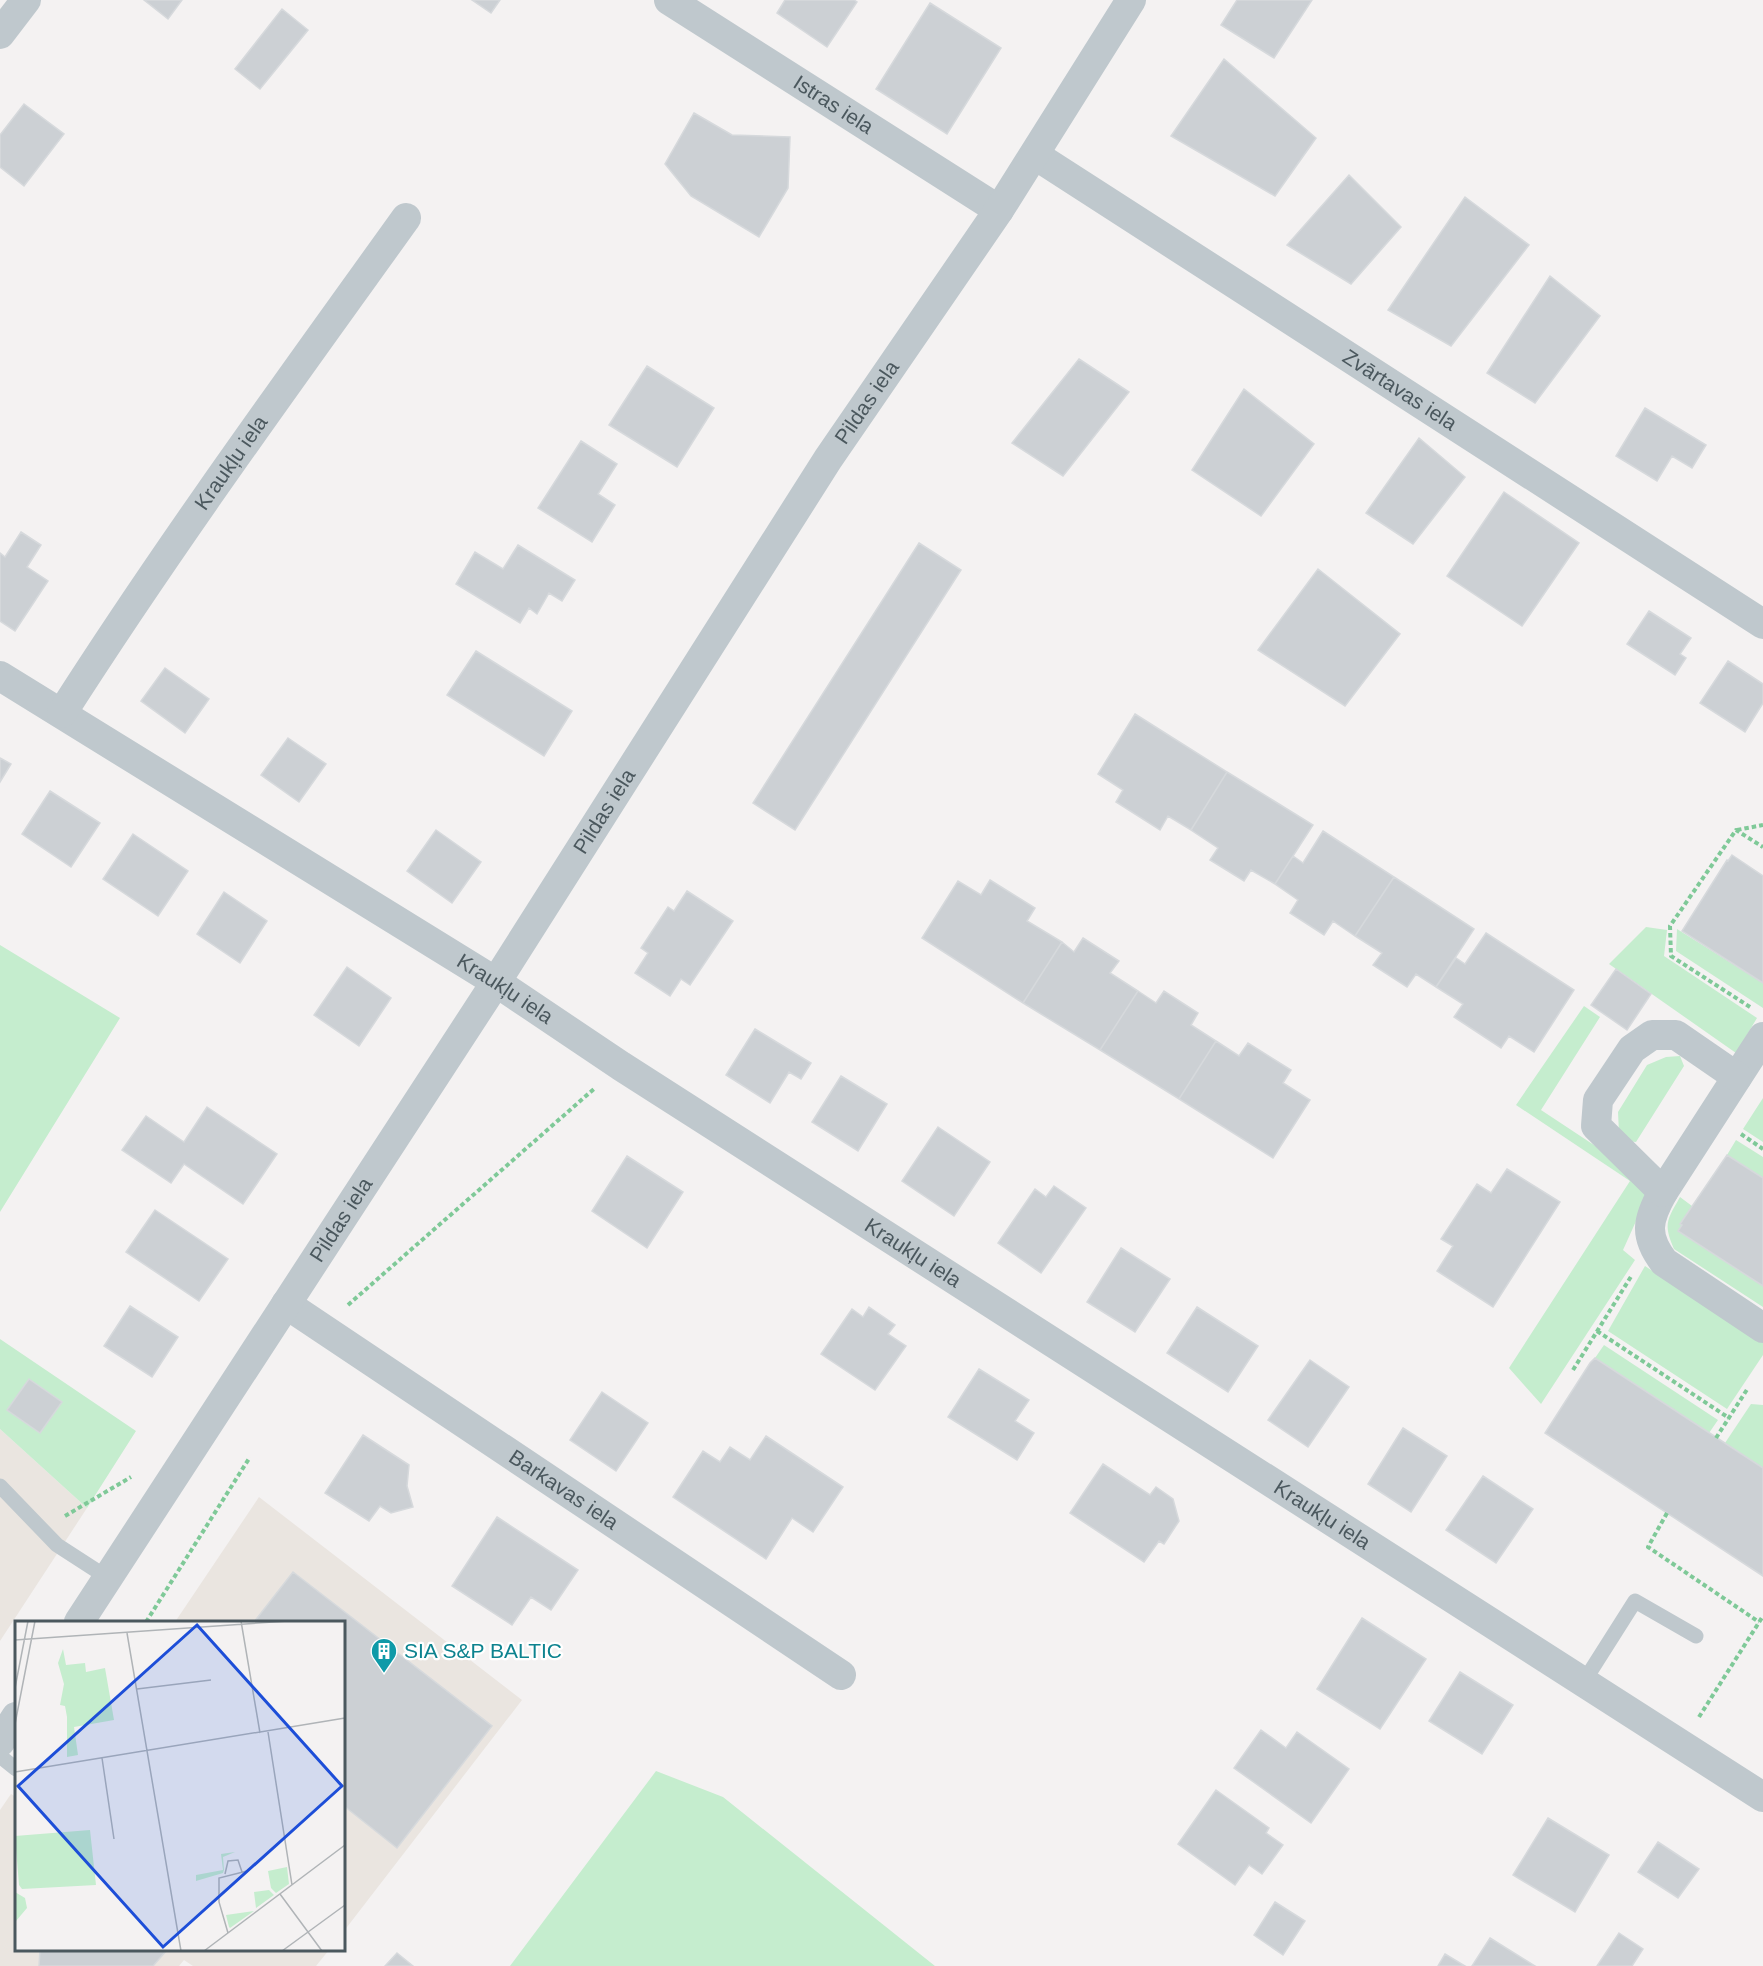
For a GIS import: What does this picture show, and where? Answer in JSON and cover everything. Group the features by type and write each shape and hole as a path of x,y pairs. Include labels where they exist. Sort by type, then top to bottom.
{"street":[{"path":"0,34 26,0"},
{"name":"Istras iela","path":"669,0 999,210"},
{"name":"Pildas iela","path":"80,1621 496,981 828,459 999,210 1131,0"},
{"name":"Zvārtavas iela","path":"1035,155 1763,624"},
{"name":"Kraukļu iela","path":"62,713 130,609 406,218"},
{"name":"Kraukļu iela","path":"0,676 496,981 621,1066 1763,1797"},
{"path":"1758,1024 1737,1077 1652,1211 1649,1231 1653,1248 1664,1262 1763,1328"},
{"path":"1663,1192 1596,1126 1598,1100 1632,1049 1652,1035 1676,1035 1737,1077"},
{"name":"Barkavas iela","path":"286,1304 841,1675"},
{"path":"0,1742 15,1719"}],"lane":[{"path":"0,1486 57,1545 108,1578"},
{"path":"1583,1683 1635,1601 1696,1636"},
{"path":"0,1756 15,1768"}],"path":[{"path":"1758,1024 1671,956 1670,926 1736,830 1763,825"},
{"path":"1736,830 1763,847"},
{"path":"318,1327 344,1309 621,1066"},
{"path":"1735,1130 1763,1149"},
{"path":"1573,1370 1640,1262 1653,1248"},
{"path":"1597,1331 1729,1418"},
{"path":"1716,1437 1748,1388"},
{"path":"147,1621 250,1457"},
{"path":"42,1529 140,1472"},
{"path":"1667,1514 1648,1547 1759,1622"},
{"path":"1681,1745 1763,1616"}],"shaded area":[{"path":"0,1429 87,1508 0,1641"},
{"path":"259,1497 522,1700 345,1930 345,1621 176,1621"},
{"path":"11,1794 15,1796 15,1951 328,1951 316,1966 193,1966 184,1960 179,1966 0,1966 0,1810"}],"green space":[{"path":"1646,927 1667,930 1664,956 1757,1018 1736,1053 1609,964"},
{"path":"1677,929 1763,983 1763,1008 1676,951"},
{"path":"0,945 120,1018 0,1212"},
{"path":"1584,1006 1600,1017 1541,1110 1603,1151 1642,1182 1646,1199 1623,1250 1635,1260 1541,1404 1509,1368 1630,1181 1516,1105"},
{"path":"1680,1056 1684,1066 1636,1142 1625,1141 1619,1133 1618,1112 1647,1065 1666,1057"},
{"path":"1763,1098 1763,1142 1743,1129"},
{"path":"1736,1140 1763,1157 1763,1178 1727,1155"},
{"path":"1680,1197 1692,1206 1678,1231 1763,1286 1763,1307 1674,1249 1668,1234 1668,1222"},
{"path":"1645,1266 1763,1343 1763,1355 1727,1409 1608,1331"},
{"path":"0,1339 136,1431 87,1508 0,1429"},
{"path":"1604,1345 1718,1420 1709,1433 1595,1358"},
{"path":"1751,1404 1763,1405 1763,1468 1725,1443"},
{"path":"656,1771 723,1797 935,1966 510,1966"}],"building":[{"path":"144,0 182,0 168,19"},
{"path":"472,0 500,0 491,13"},
{"path":"785,0 854,0 857,2 827,47 777,13"},
{"path":"1237,0 1312,0 1274,58 1221,25"},
{"path":"930,3 1001,48 947,134 876,89"},
{"path":"282,9 308,30 260,89 235,69"},
{"path":"1224,59 1316,138 1275,196 1171,136"},
{"path":"24,104 64,134 24,186 0,167 0,135"},
{"path":"694,113 732,135 790,137 788,188 759,237 691,196 665,164"},
{"path":"1349,175 1401,227 1351,284 1287,245"},
{"path":"1465,197 1529,245 1451,346 1388,310"},
{"path":"1550,276 1600,316 1535,403 1487,373"},
{"path":"1079,359 1129,392 1063,476 1012,443"},
{"path":"647,366 714,408 677,467 609,425"},
{"path":"1244,389 1314,444 1261,516 1192,470"},
{"path":"1645,408 1706,445 1692,468 1672,456 1657,481 1616,456"},
{"path":"1419,438 1465,477 1413,544 1366,513"},
{"path":"581,441 617,464 598,494 615,505 592,542 538,508"},
{"path":"1504,492 1579,543 1522,626 1447,576"},
{"path":"21,532 41,545 27,567 48,581 15,631 0,621 0,553 5,557"},
{"path":"919,543 961,570 795,830 753,803"},
{"path":"518,545 575,580 562,601 549,593 537,614 529,608 520,623 456,584 475,552 503,569"},
{"path":"1318,569 1400,634 1345,706 1258,650"},
{"path":"1649,611 1691,638 1680,654 1686,658 1675,675 1627,644"},
{"path":"476,651 572,711 544,756 447,695"},
{"path":"1728,661 1763,684 1763,703 1745,732 1700,703"},
{"path":"165,668 209,699 185,733 141,701"},
{"path":"1135,714 1227,772 1191,830 1168,816 1160,830 1116,802 1123,790 1098,774"},
{"path":"288,738 326,764 299,802 261,775"},
{"path":"0,758 11,764 0,782"},
{"path":"1227,772 1313,825 1275,884 1251,870 1244,881 1210,860 1218,848 1191,830"},
{"path":"50,791 100,823 71,867 22,834"},
{"path":"436,830 481,862 452,903 407,871"},
{"path":"1323,831 1394,877 1355,936 1333,921 1324,935 1290,913 1298,900 1275,884 1293,856 1303,863"},
{"path":"133,834 188,871 158,916 103,879"},
{"path":"1732,855 1763,876 1763,983 1682,931"},
{"path":"1394,877 1474,929 1436,987 1416,974 1407,987 1373,965 1382,953 1355,936"},
{"path":"990,880 1035,908 1027,921 1062,942 1023,1003 922,938 958,881 981,895"},
{"path":"687,891 733,921 690,985 681,979 670,996 635,973 648,953 641,948 668,907 674,911"},
{"path":"224,892 267,921 240,963 197,934"},
{"path":"1486,933 1574,990 1534,1052 1509,1036 1501,1048 1454,1017 1463,1004 1436,987 1456,958 1465,964"},
{"path":"1083,938 1119,961 1110,973 1138,991 1100,1050 1023,1003 1062,942 1074,952"},
{"path":"347,967 391,998 359,1046 314,1015"},
{"path":"1616,969 1651,994 1627,1030 1591,1005"},
{"path":"1138,991 1156,1003 1164,991 1198,1013 1191,1025 1216,1041 1179,1099 1100,1050"},
{"path":"755,1029 811,1063 801,1079 789,1072 770,1103 726,1075"},
{"path":"1216,1041 1239,1056 1248,1043 1291,1070 1283,1083 1310,1100 1273,1158 1179,1099"},
{"path":"841,1076 887,1104 858,1151 812,1122"},
{"path":"207,1107 277,1154 243,1204 184,1164 171,1183 122,1150 146,1116 184,1142"},
{"path":"938,1127 990,1162 954,1216 902,1181"},
{"path":"1727,1155 1763,1178 1763,1286 1678,1231 1682,1225 1680,1224"},
{"path":"627,1156 683,1192 647,1248 592,1211"},
{"path":"1507,1169 1560,1202 1493,1307 1437,1271 1453,1246 1441,1239 1477,1184 1491,1193"},
{"path":"1054,1186 1086,1208 1041,1273 998,1243 1035,1189 1046,1197"},
{"path":"155,1210 228,1259 199,1301 126,1252"},
{"path":"1121,1248 1170,1279 1135,1332 1087,1302"},
{"path":"130,1306 178,1337 152,1377 104,1346"},
{"path":"869,1307 895,1325 888,1334 906,1346 875,1390 821,1354 852,1309 863,1317"},
{"path":"1197,1307 1258,1346 1228,1392 1167,1353"},
{"path":"1595,1358 1763,1468 1763,1576 1545,1433"},
{"path":"1310,1360 1349,1387 1308,1447 1268,1420"},
{"path":"979,1369 1029,1400 1015,1421 1034,1433 1017,1460 948,1417"},
{"path":"29,1379 62,1402 40,1433 7,1410"},
{"path":"602,1392 648,1423 616,1471 570,1440"},
{"path":"1403,1428 1447,1456 1411,1512 1368,1484"},
{"path":"363,1435 409,1465 407,1486 413,1507 391,1513 380,1506 369,1521 325,1493"},
{"path":"766,1436 843,1487 813,1532 792,1518 766,1559 673,1497 703,1451 720,1462 730,1447 750,1460"},
{"path":"1103,1464 1150,1495 1156,1487 1173,1499 1179,1521 1164,1544 1159,1541 1144,1562 1070,1513"},
{"path":"1483,1476 1533,1509 1496,1563 1446,1530"},
{"path":"497,1517 578,1570 551,1610 531,1597 512,1625 452,1586"},
{"name":"SIA S&P BALTIC","path":"293,1572 492,1726 397,1848 345,1807 345,1621 255,1621"},
{"path":"1362,1618 1426,1659 1380,1729 1317,1689"},
{"path":"1460,1672 1513,1705 1482,1754 1429,1721"},
{"path":"1261,1730 1286,1748 1297,1732 1349,1769 1311,1823 1234,1768"},
{"path":"1216,1790 1269,1828 1266,1833 1283,1845 1262,1874 1249,1865 1235,1885 1178,1844"},
{"path":"1548,1818 1609,1855 1575,1912 1513,1875"},
{"path":"1658,1842 1699,1869 1678,1898 1638,1872"},
{"path":"1275,1902 1305,1921 1283,1955 1254,1935"},
{"path":"1619,1933 1643,1949 1632,1966 1597,1966"},
{"path":"1490,1938 1535,1966 1472,1966"},
{"path":"40,1951 166,1951 153,1966 39,1966"},
{"path":"397,1953 413,1966 385,1966"},
{"path":"1445,1954 1465,1966 1438,1966"}],"place":[{"name":"SIA S&P BALTIC","path":"384,1674"}]}
